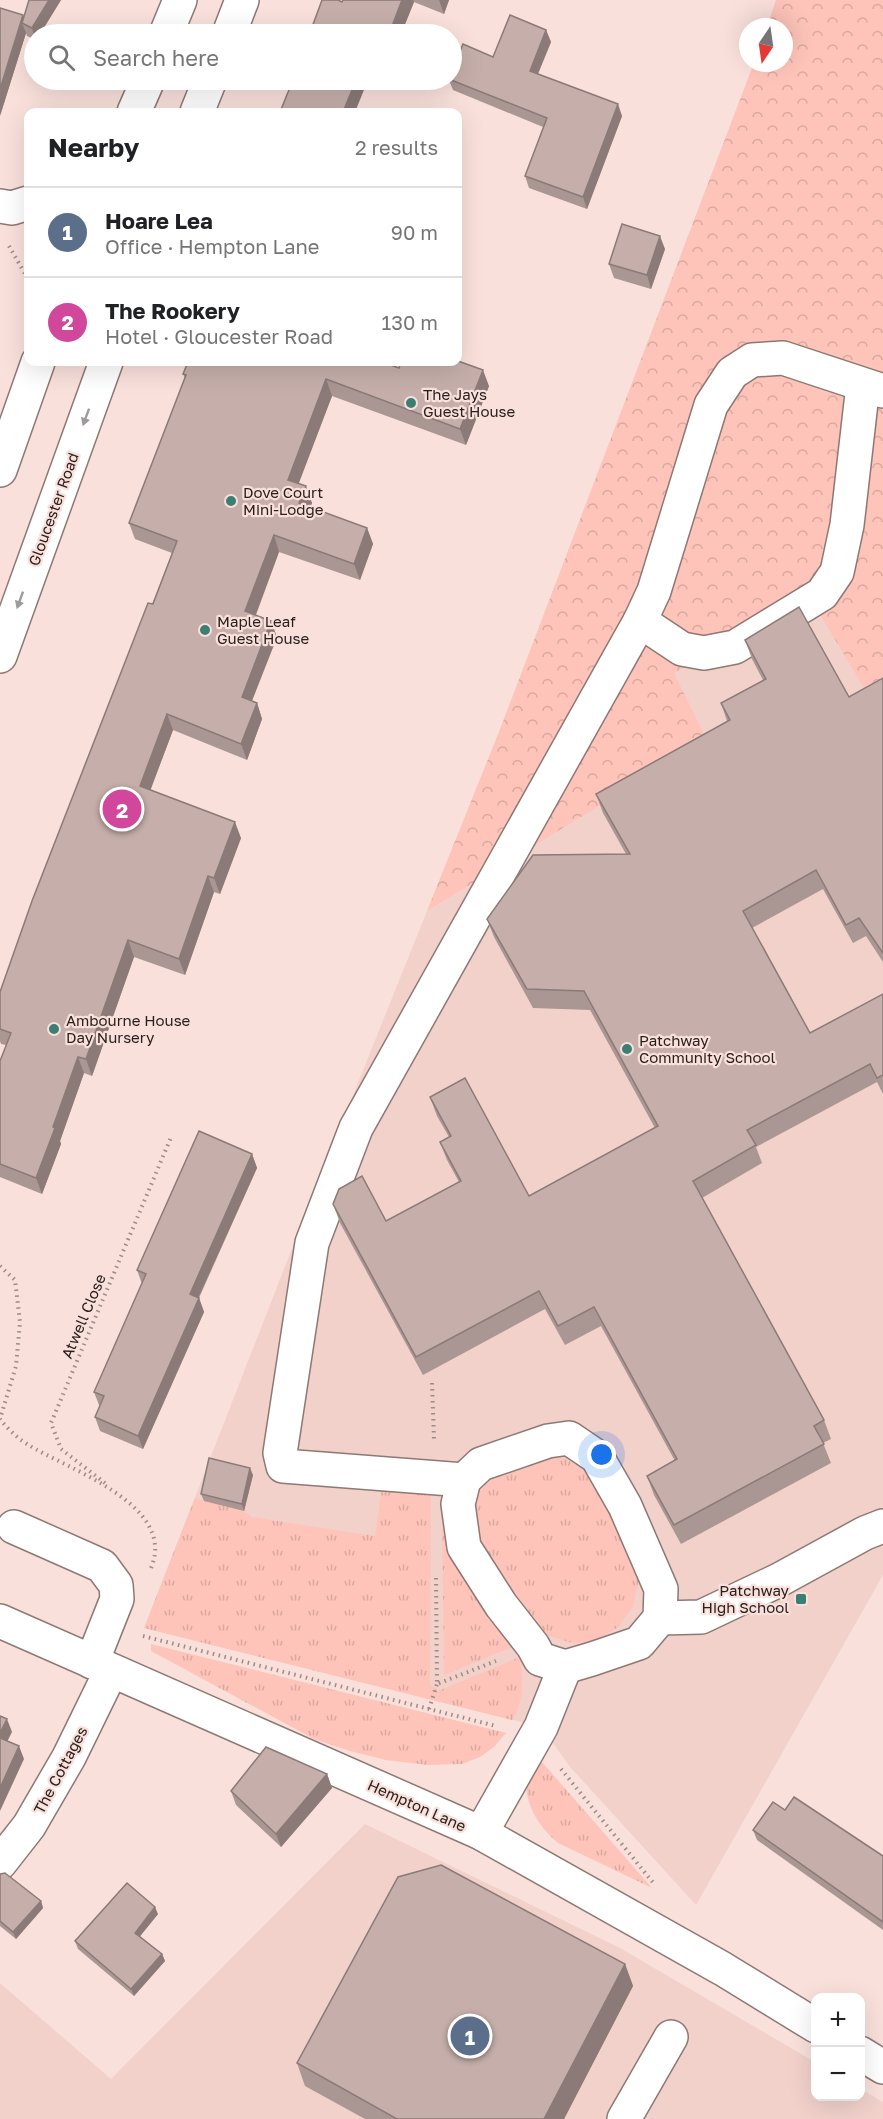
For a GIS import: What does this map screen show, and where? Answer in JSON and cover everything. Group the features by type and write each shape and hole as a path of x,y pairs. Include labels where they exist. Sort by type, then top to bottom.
{"street":[{"path":"170,24 180,0"},
{"path":"233,24 242,0"},
{"path":"136,108 144,90"},
{"path":"199,108 206,90"},
{"path":"0,206 12,208 24,204"},
{"path":"464,1480 283,1466 280,1453 312,1243 356,1128 640,621 654,591 711,405 732,373 752,360 783,358 873,388 837,572 822,594 735,647 704,653 682,649 640,621"},
{"path":"0,470 37,366"},
{"name":"Gloucester Road","path":"0,656 105,366"},
{"path":"569,1438 597,1457 625,1506 662,1589 660,1618 639,1643 565,1667 540,1659 533,1646 501,1605 464,1547 458,1504 464,1480 481,1464 548,1441 569,1438"},
{"path":"660,1618 701,1617 779,1580 864,1533 883,1526"},
{"name":"The Cottages","path":"0,1863 30,1826 69,1757 101,1666 117,1599 116,1585 102,1566 14,1527"},
{"name":"Hempton Lane","path":"0,1621 481,1833 723,1970 811,2023"},
{"path":"481,1833 541,1727 565,1667"},
{"path":"624,2119 671,2037"},
{"path":"865,2056 883,2067"}],"path":[{"path":"5,243 11,248 24,272"},
{"name":"Atwell Close","path":"110,1488 61,1449 51,1423 172,1135"},
{"path":"0,1266 15,1280 20,1322 16,1366 0,1419 26,1444 110,1488 137,1511 153,1531 155,1559 151,1569"},
{"path":"136,1634 535,1736 658,1889"},
{"path":"429,1709 437,1684"}],"shaded area":[{"name":"Patchway Community School","path":"776,0 883,0 883,1575 696,1905 571,1768 541,1727 144,1628 316,1187 499,732 751,72 793,72 793,18 770,18"},
{"path":"365,1824 620,1948 811,2060 811,2101 865,2101 865,2091 883,2102 883,2119 0,2119 0,1983 111,2079"}],"green space":[{"path":"776,0 883,0 883,677 864,688 812,601 674,673 707,740 427,911 499,732 751,72 793,72 793,18 770,18"},
{"path":"538,1456 564,1458 589,1473 635,1554 639,1578 633,1607 617,1628 597,1641 572,1643 546,1635 511,1596 478,1542 472,1508 479,1491 506,1468"},
{"path":"382,1487 431,1493 430,1684 438,1691 520,1657 521,1698 512,1720 144,1628 195,1498 244,1511 252,1517 375,1536"},
{"path":"445,1505 520,1644 444,1675 442,1510"},
{"path":"151,1644 506,1733 494,1747 480,1757 462,1764 428,1765 386,1760 350,1751 314,1739 151,1651"},
{"path":"535,1754 652,1888 558,1843 545,1830 534,1814 527,1796 528,1774"}],"building":[{"path":"29,0 49,0 34,24 22,23"},
{"path":"322,0 342,2 343,0 402,0 393,24 313,24"},
{"path":"0,8 23,15 0,89"},
{"path":"510,15 546,30 530,71 618,104 583,197 525,176 547,118 462,84 463,44 493,57"},
{"path":"289,90 352,90 345,108 282,108"},
{"path":"622,224 660,236 647,275 609,264"},
{"path":"462,362 483,370 460,429 326,379 288,480 306,486 299,503 367,528 354,564 274,535 245,611 271,621 242,697 257,703 241,744 167,714 140,786 235,822 214,878 208,876 179,959 128,940 86,1059 78,1057 36,1178 0,1164 0,1061 11,1033 0,1029 0,992 32,901 148,603 153,604 177,541 129,523 186,375 183,374 186,366 393,366 399,368 400,366 462,366"},
{"path":"799,607 849,697 883,678 883,953 859,918 846,925 816,870 743,911 810,1033 883,994 883,1075 877,1078 870,1064 747,1130 756,1145 693,1181 824,1420 814,1426 824,1444 674,1525 647,1476 677,1459 594,1307 558,1326 539,1291 416,1357 333,1204 339,1189 362,1176 386,1221 461,1181 440,1142 451,1136 430,1097 465,1078 529,1196 658,1126 584,991 527,989 487,919 533,855 630,854 596,794 730,720 721,703 766,679 745,640"},
{"path":"199,1131 252,1154 190,1294 199,1298 138,1436 95,1417 104,1396 94,1392 146,1274 137,1270"},
{"path":"209,1458 250,1468 242,1504 201,1494"},
{"path":"0,1716 7,1719 0,1733"},
{"path":"0,1738 19,1746 0,1788"},
{"path":"266,1747 327,1774 276,1834 231,1791"},
{"path":"794,1797 883,1856 883,1922 753,1830 773,1802 785,1810"},
{"path":"441,1865 625,1964 544,2119 397,2119 297,2063 398,1877"},
{"path":"5,1873 41,1901 13,1932 0,1921 0,1874"},
{"path":"127,1883 155,1907 135,1933 162,1954 131,1989 75,1941"}],"place":[{"name":"The Jays Guest House","path":"411,403"},
{"name":"Dove Court Mini-Lodge","path":"231,501"},
{"name":"Maple Leaf Guest House","path":"205,630"},
{"name":"The Rookery","path":"122,809"},
{"name":"Ambourne House Day Nursery","path":"54,1029"},
{"name":"Patchway Community School","path":"627,1049"},
{"name":"Patchway High School","path":"801,1599"},
{"name":"Hoare Lea","path":"470,2036"}]}
